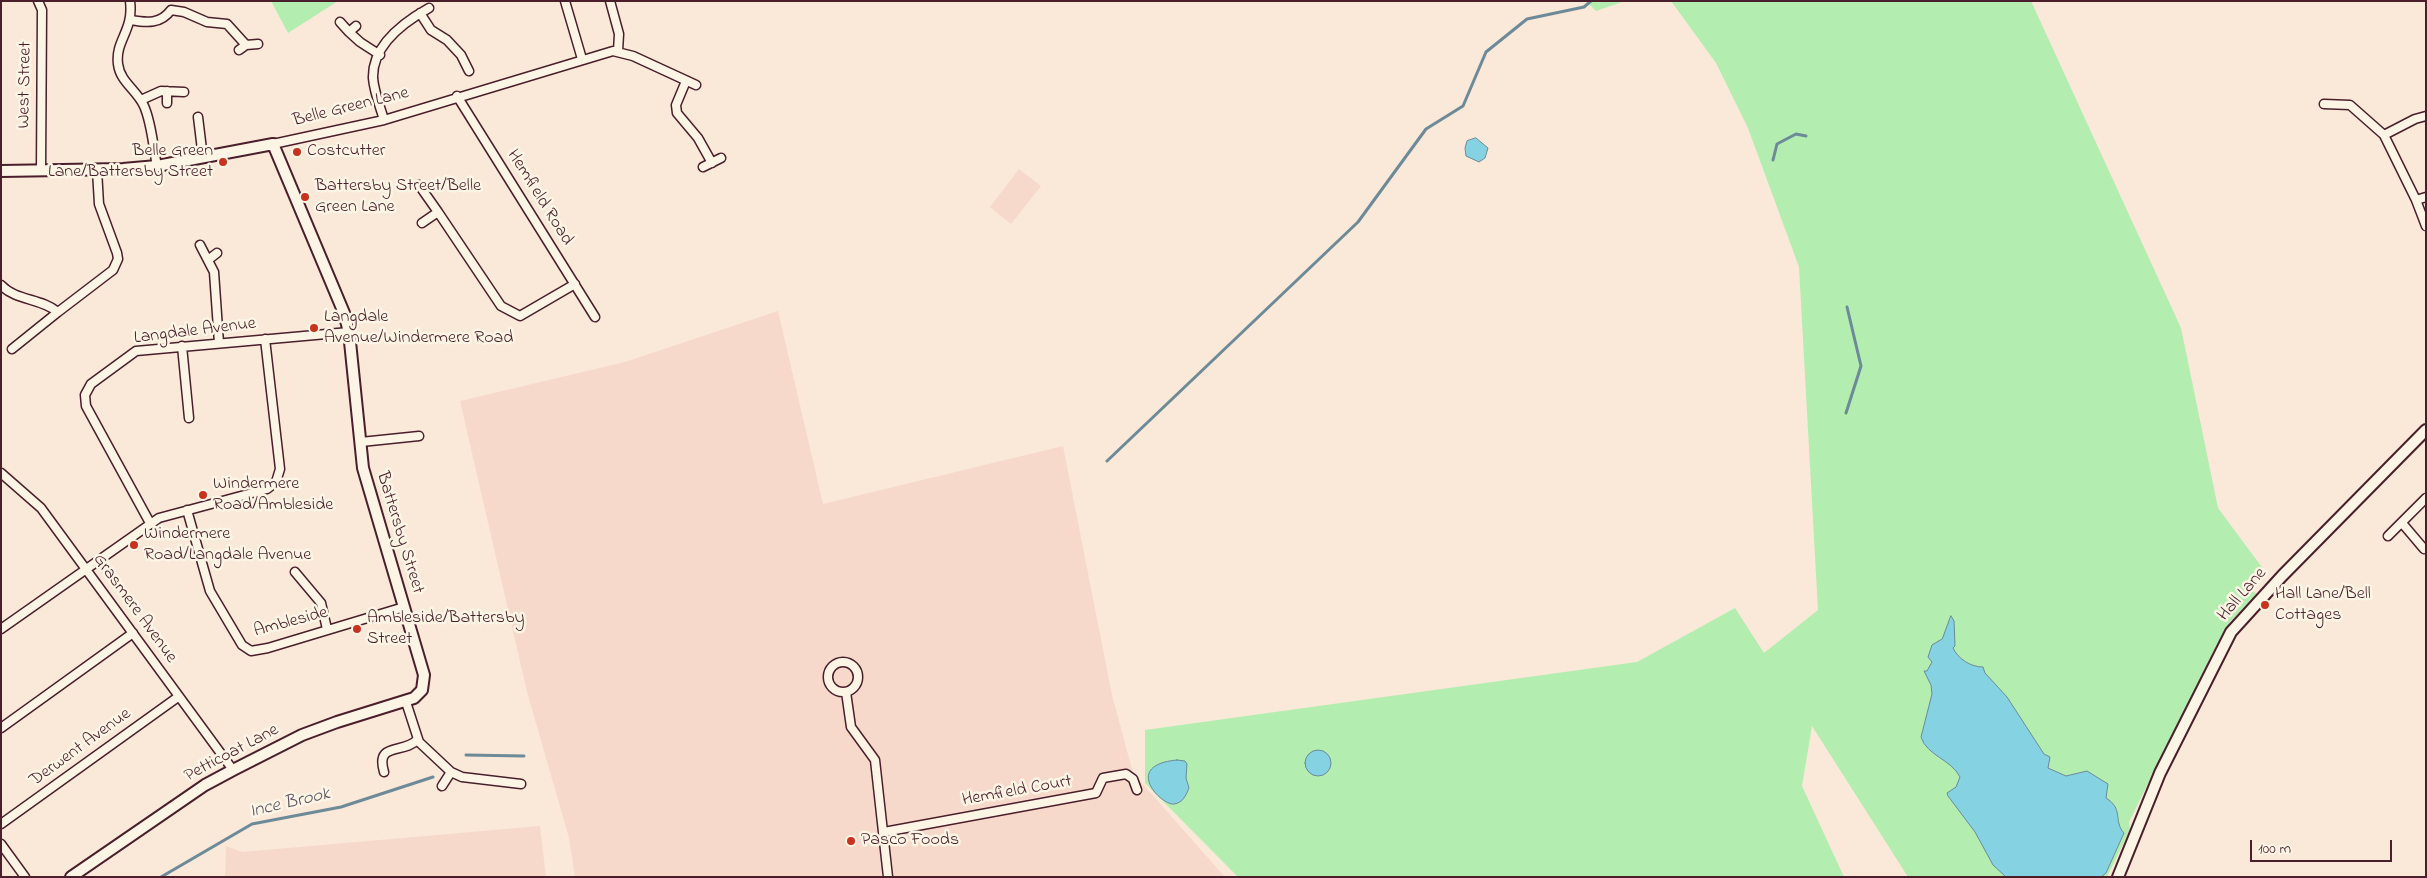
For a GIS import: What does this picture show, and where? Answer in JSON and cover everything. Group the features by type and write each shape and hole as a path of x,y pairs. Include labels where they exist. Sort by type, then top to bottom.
{"street":[{"name":"West Street","path":"38,1 42,10 41,171"},
{"path":"130,1 131,20 120,45 118,63 125,82 141,100 148,115 157,166"},
{"path":"168,1 171,10"},
{"path":"566,1 582,59"},
{"path":"610,1 619,34 618,51 696,85"},
{"path":"384,120 374,80 374,72 380,55 398,28 429,8"},
{"path":"131,20 148,23 158,21 171,10 184,12 207,22 227,24 246,45"},
{"path":"420,13 431,30 447,40 462,55 469,71"},
{"path":"340,22 360,42 380,55"},
{"path":"348,32 356,26"},
{"path":"239,50 246,45 258,44"},
{"name":"Belle Green Lane","path":"1,171 97,170 157,166 203,158 384,120 582,59 618,51"},
{"path":"686,81 676,105 677,113 698,138 712,163"},
{"path":"167,91 167,103"},
{"path":"141,100 156,92 184,92"},
{"name":"Hemfield Road","path":"457,96 595,316"},
{"path":"2324,104 2350,105 2384,135 2416,200 2426,226"},
{"path":"2384,135 2415,119 2426,116"},
{"path":"198,117 203,158"},
{"name":"Battersby Street","path":"272,144 344,313 349,332 363,468 424,675 422,690"},
{"path":"703,167 721,158"},
{"path":"12,349 112,270 118,258 99,204 97,170"},
{"path":"419,185 501,306 520,316 575,284"},
{"path":"2416,200 2426,196"},
{"path":"422,223 438,212"},
{"path":"200,245 214,272 219,343"},
{"path":"208,260 217,252"},
{"path":"1,285 13,294 48,304 58,312"},
{"name":"Langdale Avenue","path":"150,522 86,406 85,395 91,384 129,354 143,350 349,332"},
{"path":"1,629 150,522 170,514 267,488 278,478 280,469 265,339"},
{"path":"182,346 190,418"},
{"name":"Hall Lane","path":"2118,877 2160,773 2231,632 2282,576 2426,430"},
{"path":"361,442 420,436"},
{"name":"Grasmere Avenue","path":"1,473 41,508 87,568 178,697 233,770"},
{"path":"2388,536 2426,498"},
{"name":"Ambleside","path":"186,510 210,590 242,645 251,651 268,648 404,607"},
{"path":"2402,523 2424,549"},
{"path":"295,572 321,603 327,629"},
{"path":"1,728 134,633"},
{"name":"Petticoat Lane","path":"72,877 196,790 233,770 328,725 406,702 422,690"},
{"path":"846,692 851,727 875,760 888,877"},
{"name":"Derwent Avenue","path":"1,824 178,697"},
{"path":"406,702 418,739 452,772 462,778 521,784"},
{"path":"384,772 382,762 384,754 388,751 413,744 418,739"},
{"path":"442,786 452,772"},
{"name":"Hemfield Court","path":"884,832 1096,792 1103,778 1126,774 1133,779 1137,790"},
{"path":"1,844 25,877"}],"shaded area":[{"path":"1019,169 1041,186 1011,224 990,207"},
{"path":"778,311 823,504 1063,446 1112,695 1133,773 1225,877 575,877 569,838 527,692 460,401 625,362"},
{"path":"540,826 546,877 225,877 226,846 242,852"}],"green space":[{"path":"271,1 338,1 288,33"},
{"path":"1586,1 1625,1 1596,11"},
{"path":"1671,1 2031,1 2181,328 2218,508 2264,570 2250,588 2257,594 2230,622 2218,642 2129,822 2130,830 2107,877 1908,877 1812,726 1802,786 1844,877 1238,877 1145,783 1145,730 1637,662 1735,608 1764,653 1818,610 1799,267 1748,128 1716,63"}],"water":[{"path":"1476,138 1488,148 1485,158 1479,162 1466,156 1465,148 1467,141"},
{"path":"1951,616 1954,621 1955,646 1953,648 1955,652 1970,664 1983,667 1985,673 2007,697 2044,754 2050,757 2048,768 2066,776 2087,771 2108,784 2106,798 2115,806 2119,824 2124,833 2106,873 2101,877 2006,877 1993,865 1975,832 1948,796 1947,793 1956,787 1960,777 1951,766 1928,749 1921,737 1932,694 1931,685 1924,671 1927,671 1932,662 1928,657 1932,645 1942,639"},
{"path":"1318,750 1328,753 1331,763 1328,773 1318,776 1308,773 1305,763 1308,753"},
{"path":"1177,760 1185,761 1187,764 1186,778 1189,788 1182,800 1174,804 1168,803 1155,792 1150,785 1148,777 1151,769 1160,763"}],"waterway":[{"path":"1107,461 1358,222 1426,129 1463,106 1486,52 1527,19 1584,7 1591,1"},
{"path":"1773,160 1777,144 1796,134 1806,136"},
{"path":"1846,413 1861,366 1847,307"},
{"name":"Ince Brook","path":"466,755 524,756"},
{"name":"Ince Brook","path":"161,877 252,824 341,807 433,777"}],"place":[{"name":"Costcutter","path":"297,152"},
{"name":"Belle Green Lane/Battersby Street","path":"223,162"},
{"name":"Battersby Street/Belle Green Lane","path":"305,197"},
{"name":"Langdale Avenue/Windermere Road","path":"314,328"},
{"name":"Windermere Road/Ambleside","path":"203,495"},
{"name":"Windermere Road/Langdale Avenue","path":"134,545"},
{"name":"Hall Lane/Bell Cottages","path":"2265,605"},
{"name":"Ambleside/Battersby Street","path":"357,629"},
{"name":"Pasco Foods","path":"851,841"}]}
